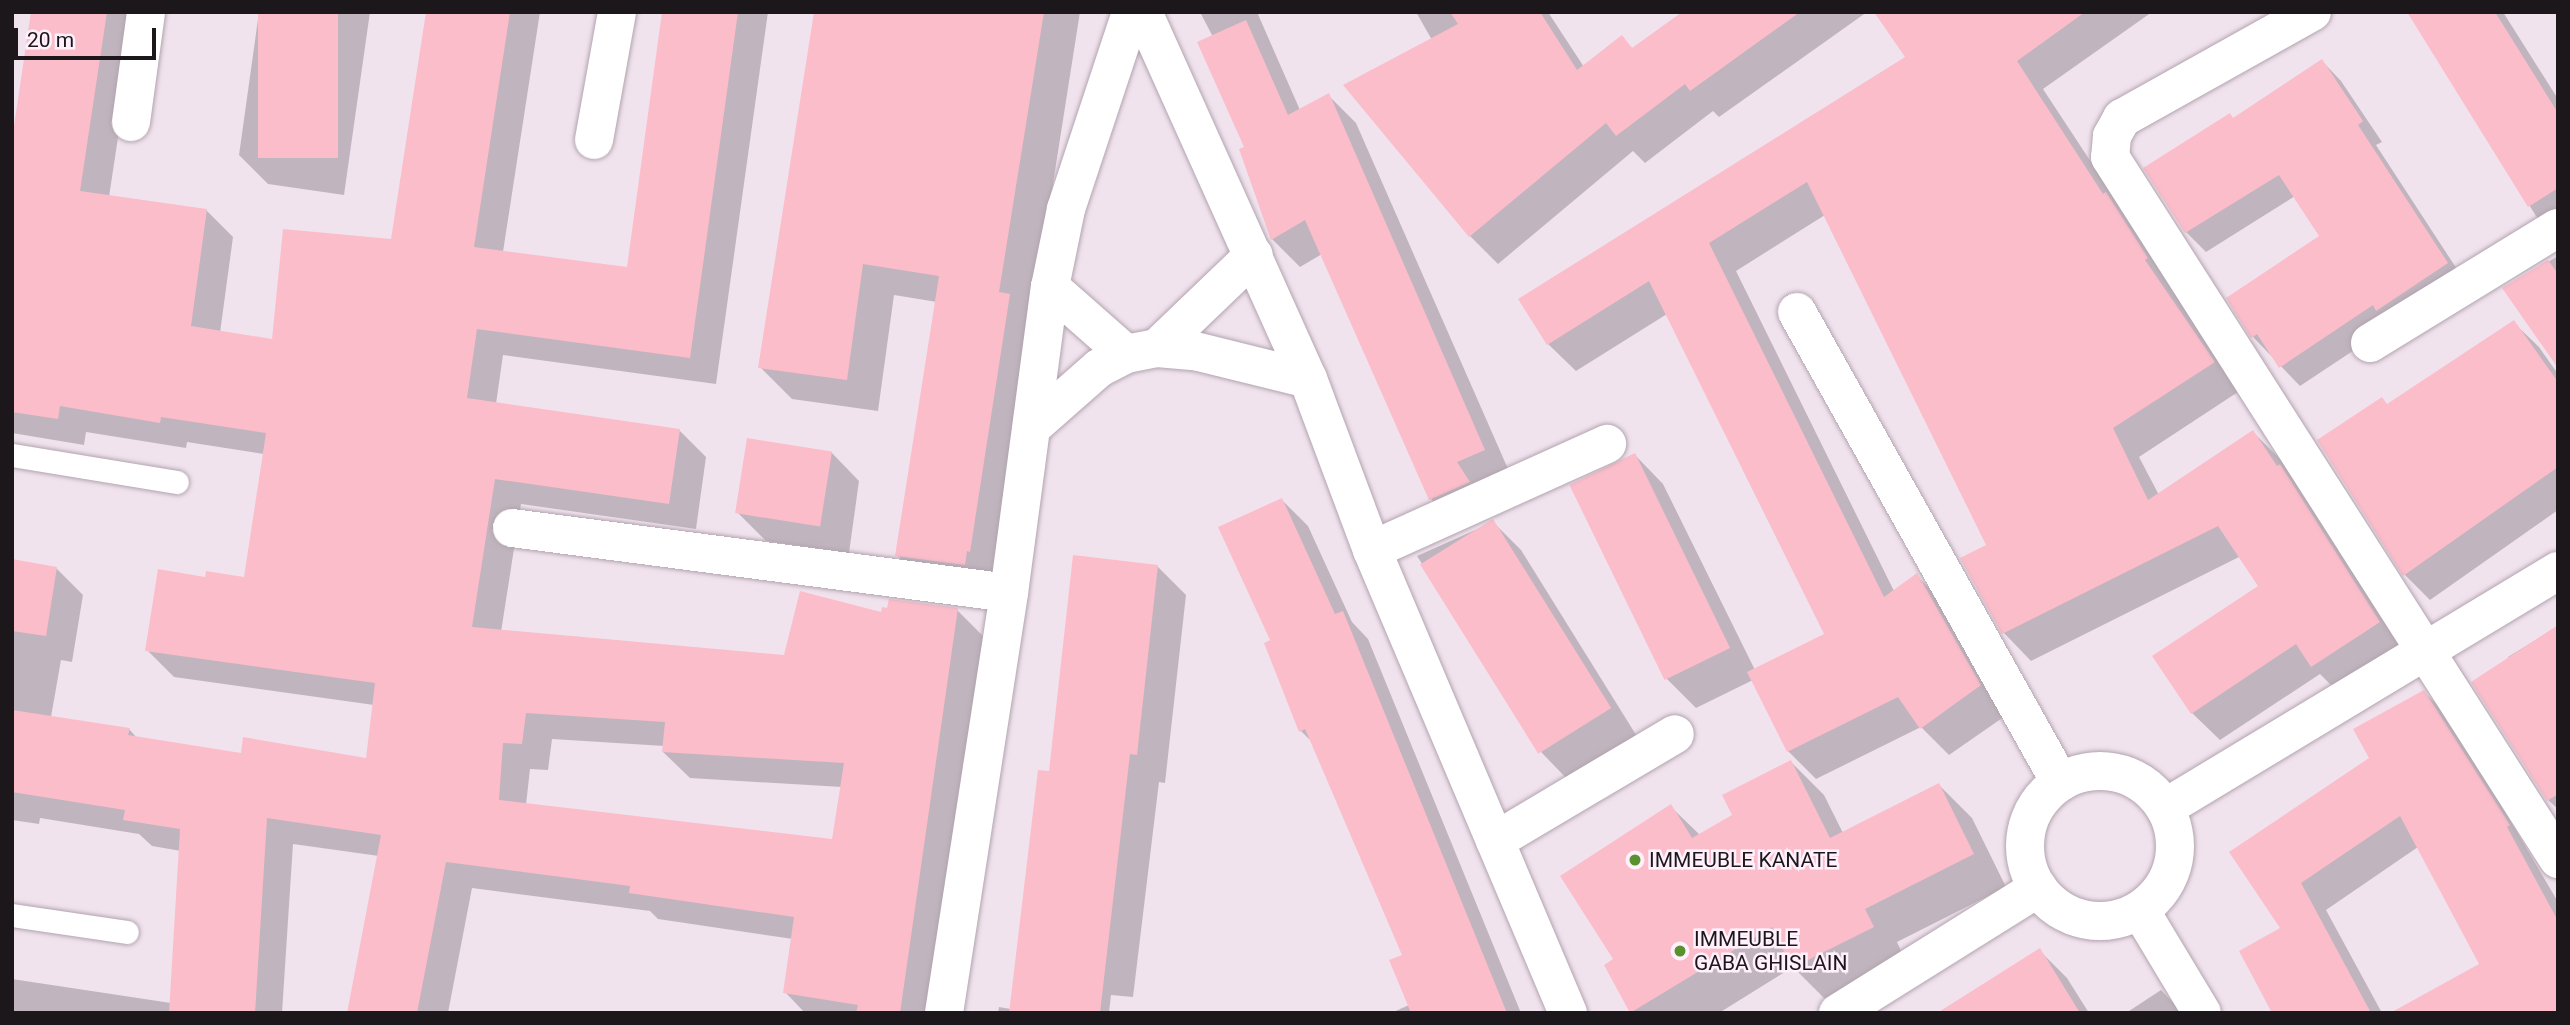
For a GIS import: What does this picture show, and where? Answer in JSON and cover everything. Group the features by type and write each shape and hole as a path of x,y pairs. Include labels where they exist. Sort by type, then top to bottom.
{"street":[{"path":"131,122 146,12"},
{"path":"594,140 617,12"},
{"path":"944,1013 1009,593 1050,287 1066,209 1130,12"},
{"path":"1143,12 1308,379 1372,550 1568,1013"},
{"path":"2312,12 2122,118 2112,136 2110,158 2424,654 2558,859"},
{"path":"2370,343 2558,228"},
{"path":"1032,427 1099,369 1141,351 1254,256"},
{"path":"1050,287 1141,351 1195,351 1308,379"},
{"path":"1797,312 2060,782"},
{"path":"1372,550 1607,444"},
{"path":"512,528 1009,593"},
{"path":"2165,808 2558,571"},
{"path":"1495,841 1675,734"},
{"path":"2106,770 2130,776 2150,790 2165,808 2173,830 2175,853 2169,876 2157,895 2140,910 2119,919 2096,921 2073,916 2053,905 2038,888 2028,867 2025,842 2029,819 2042,798 2060,782 2082,772 2106,770"},
{"path":"1838,1013 2038,888"},
{"path":"2140,910 2202,1013"}],"lane":[{"path":"12,455 177,482"},
{"path":"12,915 127,932"}],"building":[{"path":"31,12 107,12 80,191 207,209 191,326 272,339 283,229 391,239 426,12 510,12 474,247 627,267 662,12 738,12 690,358 477,329 467,398 680,429 669,504 495,479 472,627 784,655 800,591 881,612 882,607 887,608 889,599 958,608 900,1013 856,1013 858,1005 783,993 794,917 629,893 630,886 446,862 417,1013 347,1013 381,835 267,818 255,1013 169,1013 180,829 123,820 125,810 12,792 12,710 130,728 128,735 241,753 243,737 366,758 375,683 145,651 158,569 205,577 206,571 244,577 266,433 161,417 160,423 60,406 58,419 12,412 12,139","holes":["526,713 665,722 662,752 844,763 832,839 499,800 503,743 522,744"]},
{"path":"258,12 338,12 338,158 258,158"},
{"path":"814,12 1044,12 999,292 1010,294 970,552 967,551 965,565 895,556 939,276 863,264 847,380 758,368"},
{"path":"1450,12 1540,12 1577,70 1622,35 1632,48 1682,12 1800,12 1690,91 1685,84 1616,136 1606,123 1469,237 1343,85 1458,24"},
{"path":"1874,12 2085,12 2017,61 2103,194 2106,192 2148,258 2145,260 2215,362 2113,428 2148,500 2253,430 2277,466 2280,464 2380,622 2311,667 2296,644 2191,714 2152,656 2258,586 2218,526 2002,634 1960,558 1986,545 1807,182 1709,243 1884,597 1917,573 1981,685 1920,729 1898,697 1787,752 1747,672 1824,634 1649,281 1547,345 1518,299 1905,57"},
{"path":"2407,12 2495,12 2558,113 2558,188 2528,207"},
{"path":"1246,20 1288,115 1329,93 1485,450 1457,462 1470,482 1429,500 1305,220 1271,240 1239,149 1244,147 1197,42"},
{"path":"2322,59 2363,121 2358,125 2448,263 2376,311 2373,305 2279,368 2257,334 2251,338 2226,298 2319,236 2279,175 2185,233 2143,168 2230,113 2233,118"},
{"path":"2548,260 2558,274 2558,368 2502,288"},
{"path":"2514,320 2558,382 2558,467 2403,576 2317,440 2382,397 2387,404"},
{"path":"747,438 832,451 820,527 735,513"},
{"path":"1635,453 1730,648 1665,680 1569,485"},
{"path":"1282,498 1335,614 1343,611 1507,1013 1411,1013 1389,960 1402,955 1305,729 1299,732 1264,643 1270,640 1218,527"},
{"path":"1493,519 1611,708 1538,754 1420,565"},
{"path":"1073,555 1158,565 1137,755 1130,754 1100,1013 1009,1013 1038,770 1049,771"},
{"path":"12,559 57,567 46,636 12,631"},
{"path":"2558,625 2558,794 2547,801 2471,682"},
{"path":"2424,690 2510,825 2507,827 2558,921 2558,1013 2390,1013 2479,964 2400,816 2301,883 2371,1013 2272,1013 2239,951 2280,928 2229,852 2369,758 2353,729"},
{"path":"1791,760 1830,838 1939,783 1974,854 1865,909 1874,927 1792,968 1772,927 1630,1013 1604,965 1613,959 1560,876 1671,804 1692,838 1732,815 1722,795"},
{"path":"2040,948 2080,1013 1937,1013"}],"place":[{"name":"IMMEUBLE KANATE","path":"1635,860"},
{"name":"IMMEUBLE GABA GHISLAIN","path":"1680,951"}]}
